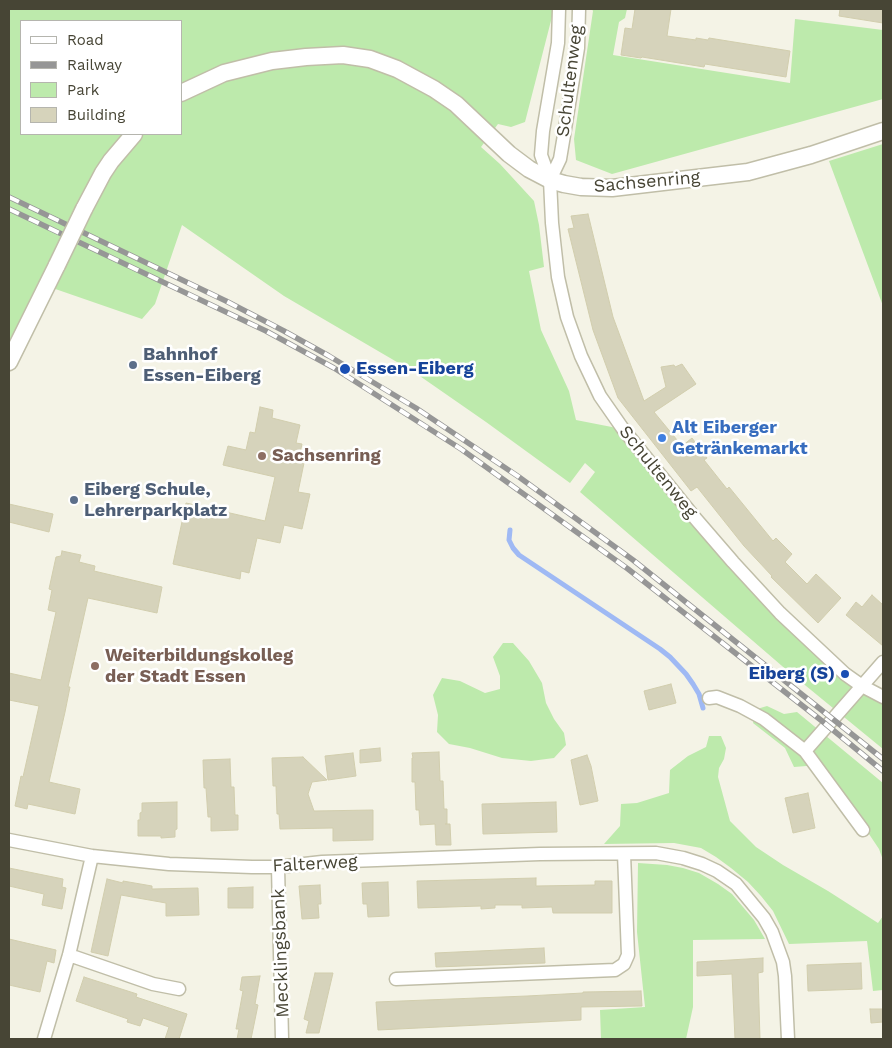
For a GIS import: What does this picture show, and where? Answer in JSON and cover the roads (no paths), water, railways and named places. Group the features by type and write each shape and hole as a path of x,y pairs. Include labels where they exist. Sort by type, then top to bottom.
{"street":[{"name":"Schultenweg","path":"559,9 558,43 543,131 542,155 550,180 552,223 558,277 567,317 581,356 600,396 622,429 733,562 780,613 845,674 883,697"},
{"name":"Schultenweg","path":"550,180 560,159 564,135 578,48 578,9"},
{"name":"Sachsenring","path":"182,93 224,73 272,61 306,56 343,55 370,59 397,69 434,89 456,104 510,154 529,168 550,180 581,187 612,188 748,172 811,155 883,131"},
{"path":"9,362 103,173 133,135"},
{"path":"806,751 883,662"},
{"path":"710,698 716,697 740,706 764,719 806,751 863,830"},
{"name":"Falterweg","path":"9,840 92,856 169,864 278,867 322,862 540,854 656,853 682,858 718,871 736,884 764,918 772,932 783,962 788,1039"},
{"path":"396,980 615,970 624,964 628,955 624,854"},
{"path":"44,1039 69,955 92,856"},
{"name":"Mecklingsbank","path":"278,867 282,1039"},
{"path":"69,955 153,984 179,990"}],"waterway":[{"path":"510,530 509,540 519,555 670,657 693,684 699,694 703,708"}],"railway":[{"path":"9,197 226,301 284,331 416,408 519,477 633,560 883,759"},
{"path":"9,209 266,331 334,368 461,449 628,569 883,771"}],"place":[{"name":"Bahnhof Essen-Eiberg","path":"133,365"},
{"name":"Essen-Eiberg","path":"345,369"},
{"name":"Alt Eiberger Getränkemarkt","path":"662,438"},
{"name":"Sachsenring","path":"262,456"},
{"name":"Eiberg Schule, Lehrerparkplatz","path":"74,500"},
{"name":"Weiterbildungskolleg der Stadt Essen","path":"95,666"},
{"name":"Eiberg (S)","path":"845,674"}]}
